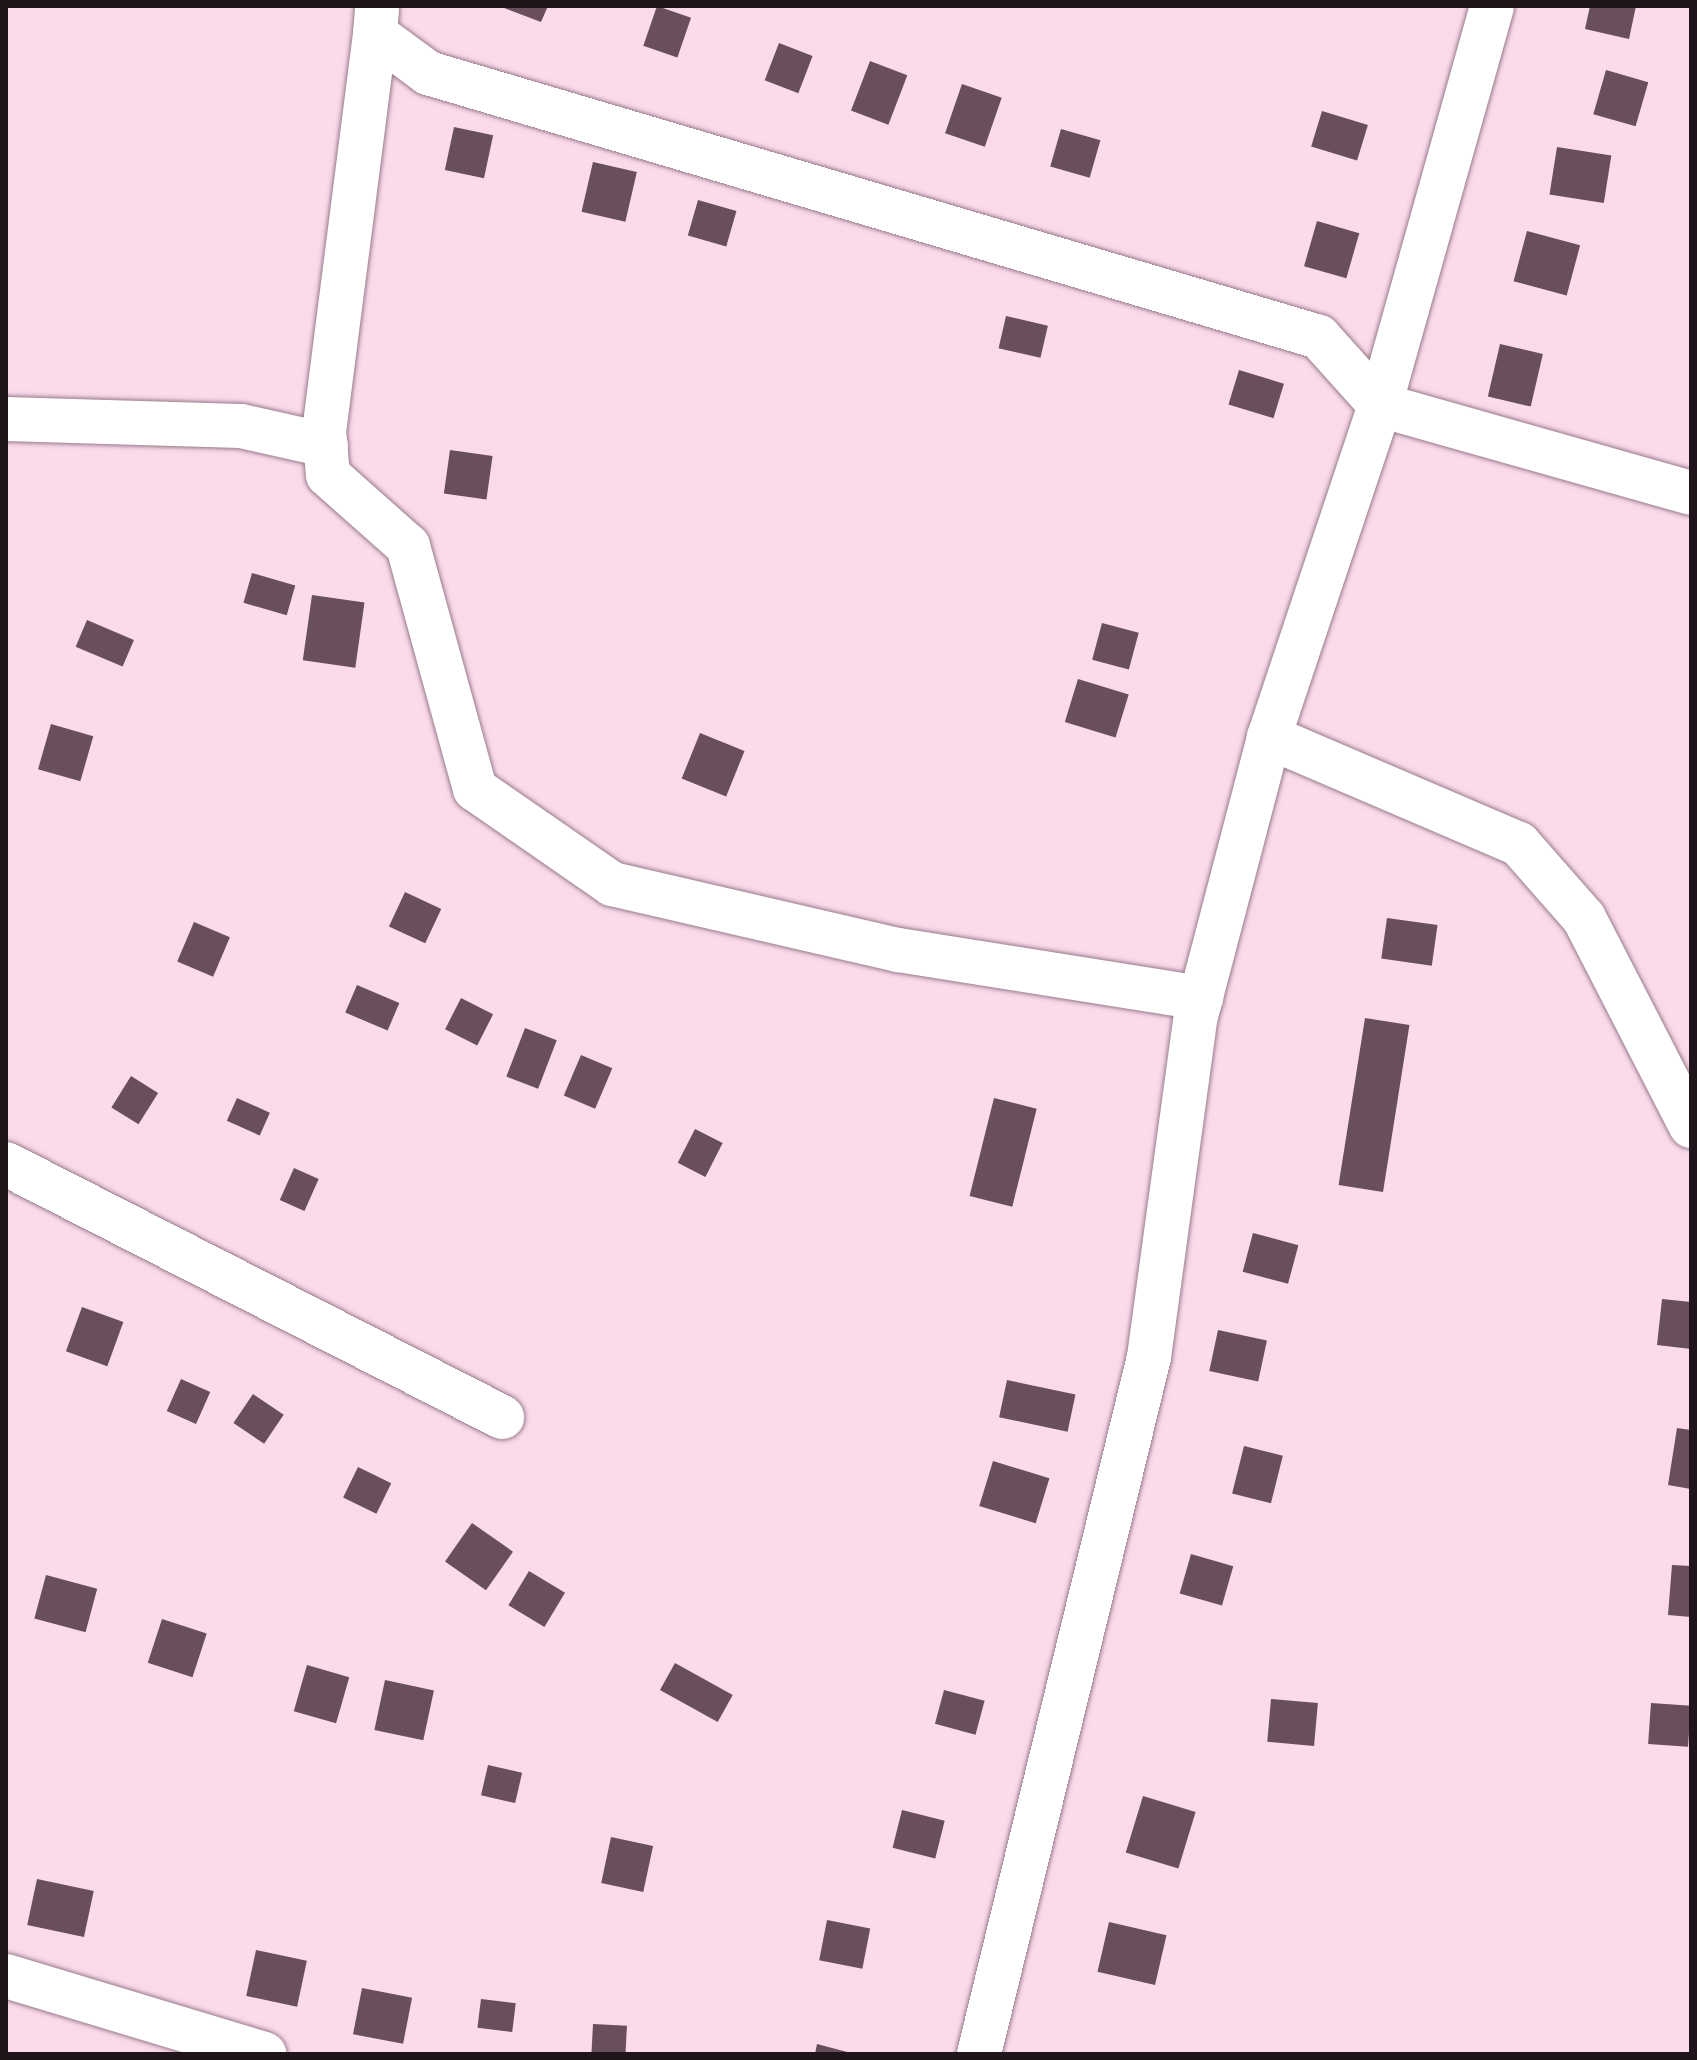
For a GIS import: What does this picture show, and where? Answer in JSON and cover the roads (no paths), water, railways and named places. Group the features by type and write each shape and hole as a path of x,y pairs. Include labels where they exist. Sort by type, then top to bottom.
{"street":[{"path":"979,2054 1149,1357 1201,998 1269,737 1380,405 1492,6"},
{"path":"376,20 428,73 1319,337 1380,405 1691,493"},
{"path":"376,20 324,431 328,475 408,546 475,789 612,884 898,950 1201,998"},
{"path":"6,419 241,426 326,445"},
{"path":"1269,737 1519,844 1584,918 1691,1126"},
{"path":"6,1164 502,1417"},
{"path":"6,1976 265,2054"}]}
